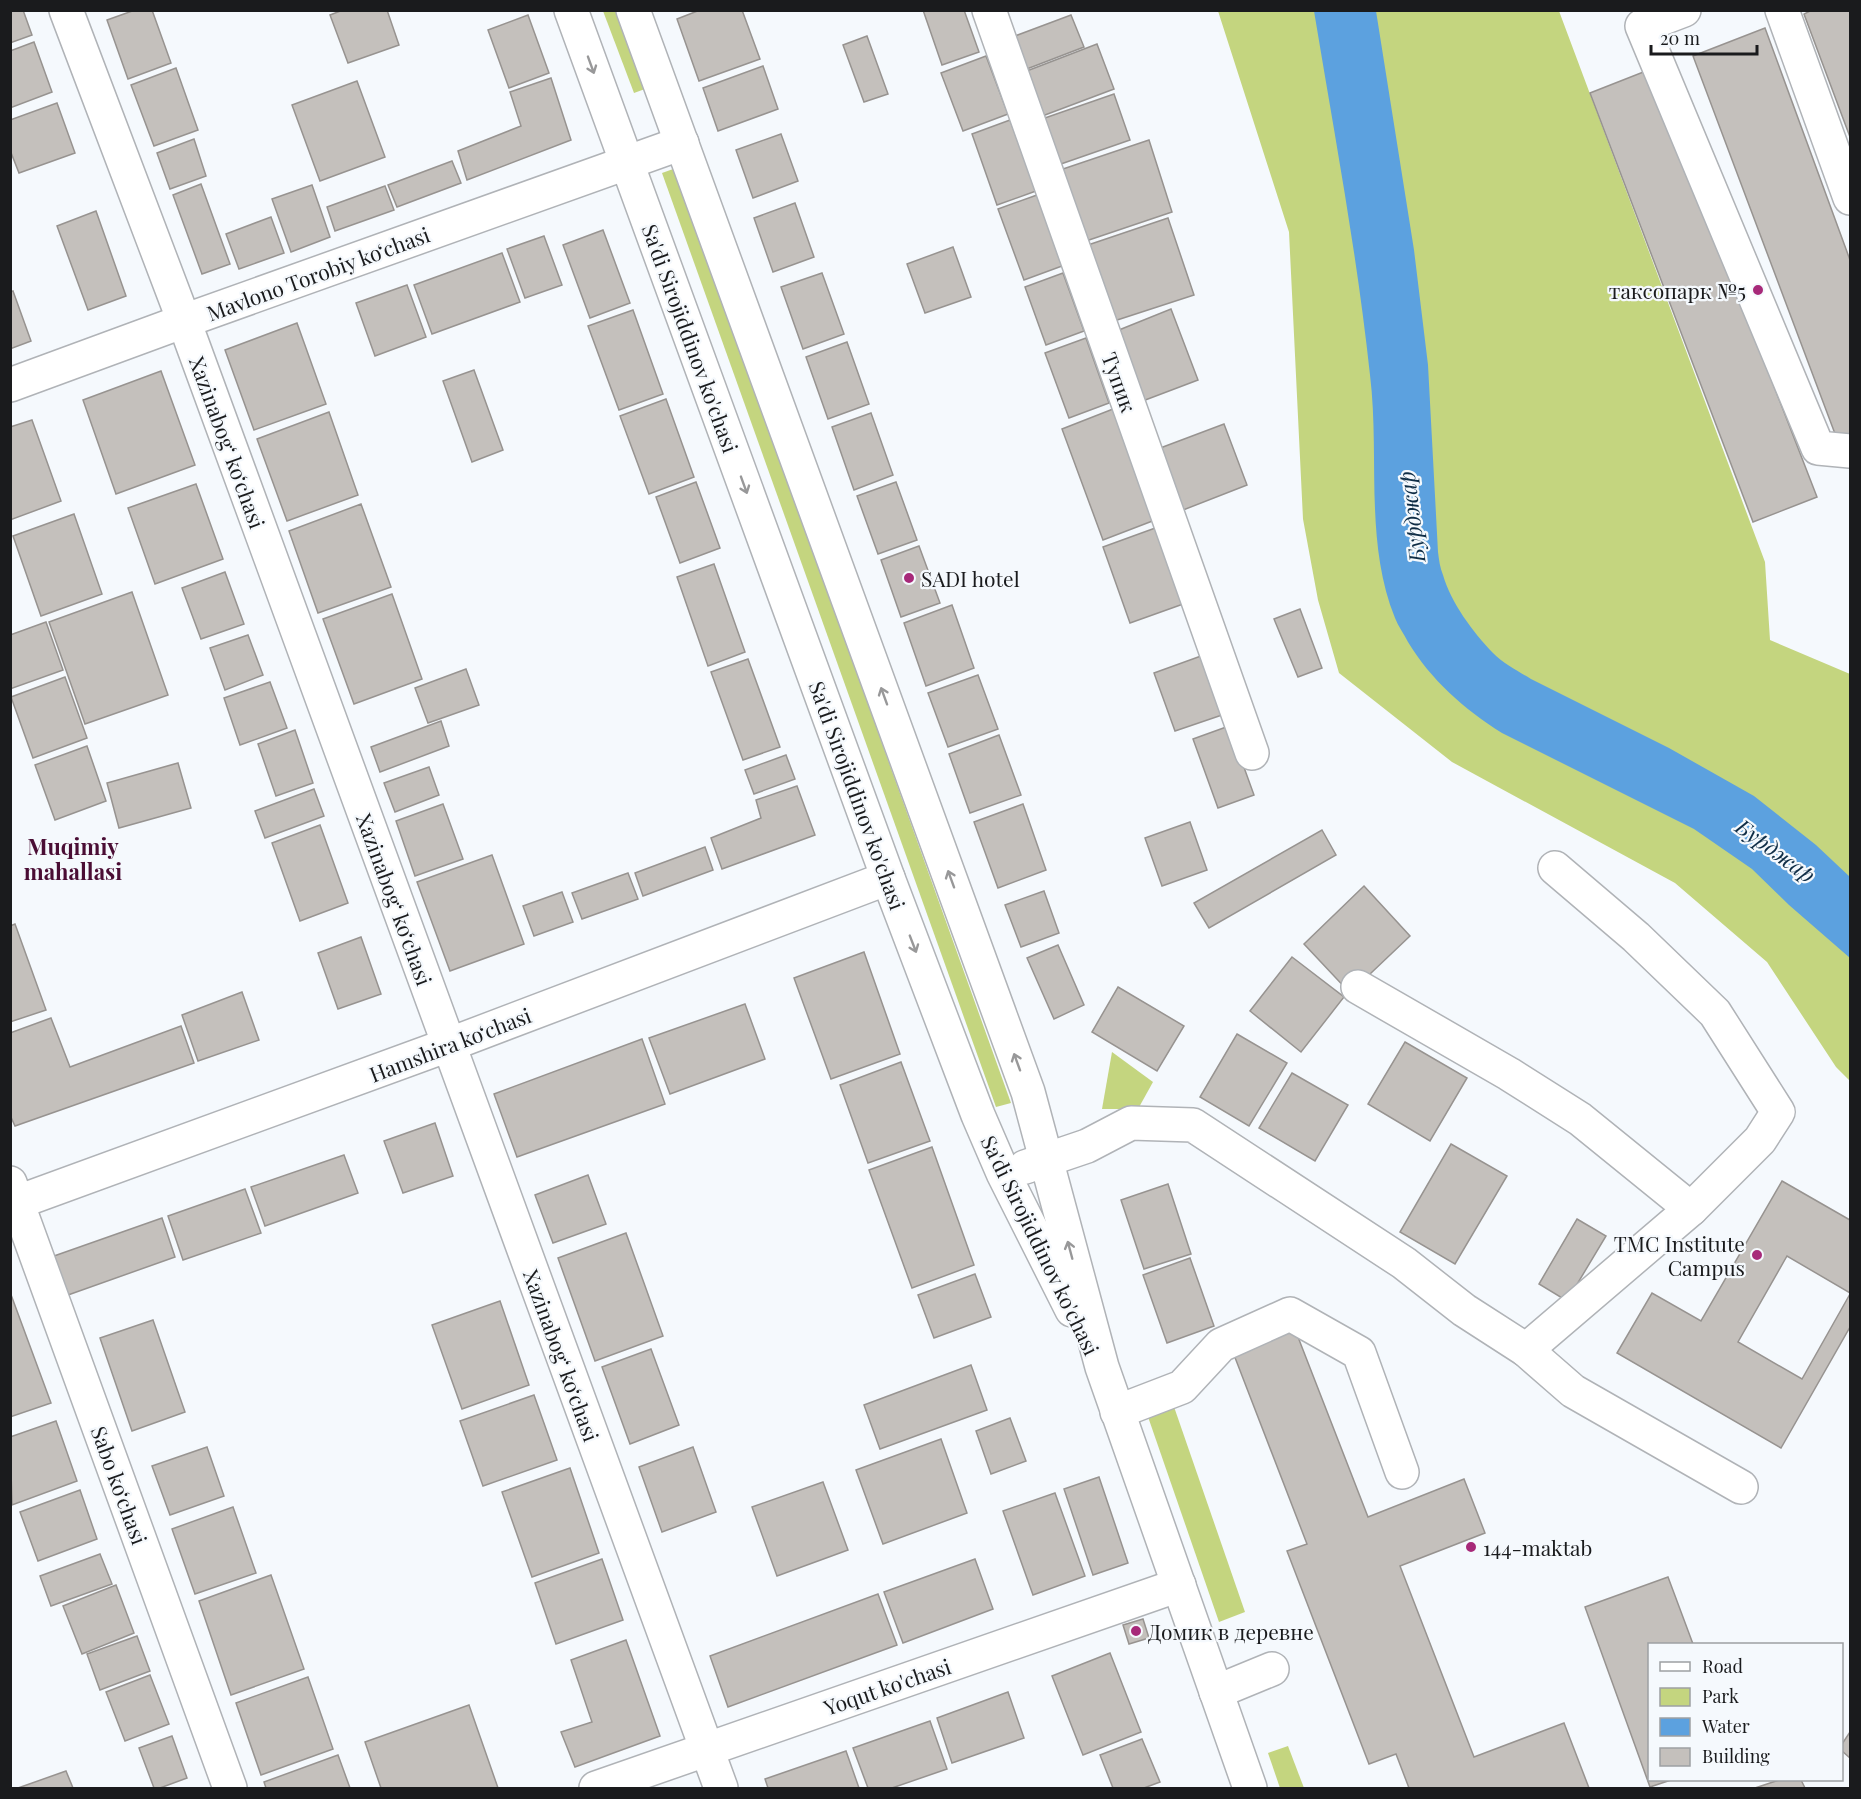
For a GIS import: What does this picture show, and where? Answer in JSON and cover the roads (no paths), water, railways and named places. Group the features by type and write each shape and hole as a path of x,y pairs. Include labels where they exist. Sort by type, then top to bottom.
{"street":[{"name":"Xazinabog‘ ko‘chasi","path":"66,10 184,321 721,1788"},
{"name":"Sa'di Sirojiddinov ko'chasi","path":"571,10 888,878 978,1115 1003,1173 1102,1367"},
{"name":"Sa'di Sirojiddinov ko'chasi","path":"633,10 1028,1092 1102,1367"},
{"name":"Тупик","path":"989,10 1252,753"},
{"path":"1684,10 1642,26 1818,448 1851,451"},
{"path":"1782,10 1851,198"},
{"name":"Mavlono Torobiy ko‘chasi","path":"10,385 682,143"},
{"path":"1526,1350 1691,1209 1760,1140 1778,1112 1714,1013 1636,937 1555,868"},
{"name":"Hamshira ko‘chasi","path":"13,1197 448,1046 888,878"},
{"path":"1358,987 1509,1074 1580,1119 1691,1209"},
{"path":"1003,1173 1047,1161 1087,1146 1131,1123 1193,1125 1404,1263 1464,1310 1526,1350 1573,1391 1741,1487"},
{"name":"Sabo ko‘chasi","path":"13,1197 230,1788"},
{"path":"1117,1412 1182,1387 1221,1345 1290,1314 1359,1353 1402,1472"},
{"path":"1102,1367 1250,1788"},
{"name":"Yoqut ko'chasi","path":"596,1788 1179,1585"},
{"path":"1216,1692 1272,1669"}],"water":[{"name":"Бурджар","path":"1314,11 1376,11 1414,250 1428,365 1439,558 1447,586 1457,606 1485,645 1506,664 1531,679 1669,748 1754,796 1816,845 1850,877 1850,958 1752,869 1694,829 1502,733 1475,714 1449,693 1427,669 1399,627 1385,589 1379,559 1376,529 1373,406 1365,329"}],"place":[{"name":"таксопарк №5","path":"1758,290"},
{"name":"SADI hotel","path":"909,578"},
{"name":"TMC Institute Campus","path":"1757,1255"},
{"name":"144-maktab","path":"1471,1547"},
{"name":"Домик в деревне","path":"1136,1631"}],"district":[{"name":"Muqimiy mahallasi","path":"73,858"}]}
